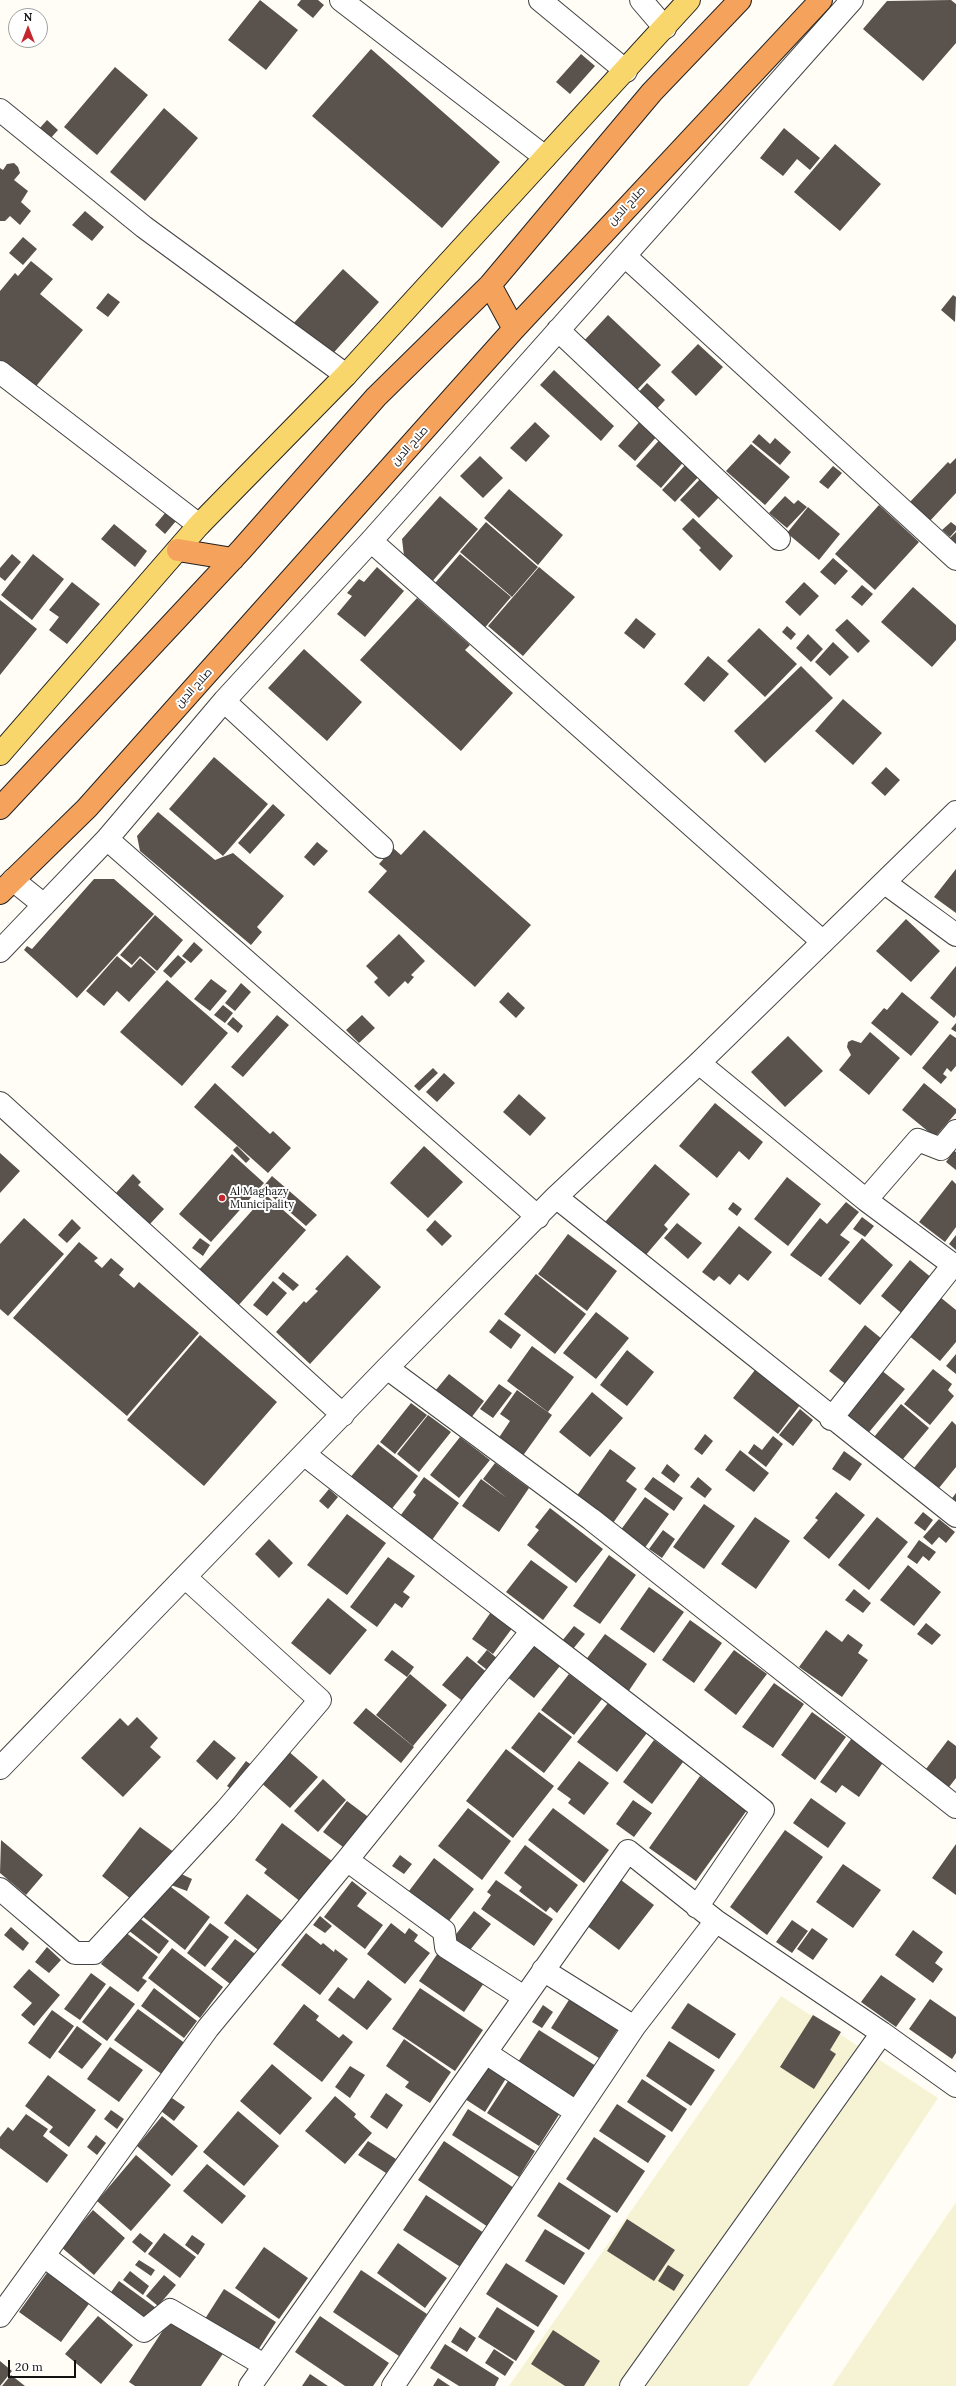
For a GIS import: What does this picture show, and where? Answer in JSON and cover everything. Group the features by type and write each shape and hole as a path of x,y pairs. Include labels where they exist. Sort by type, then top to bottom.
{"highway":[{"path":"0,808 233,559 376,397 490,285 652,92 740,0"},
{"name":"صلاح الدين","path":"7,887 87,808 514,329 821,0"},
{"path":"490,285 514,329"},
{"path":"178,550 233,559"}],"main road":[{"path":"0,754 199,525 346,375 545,157 626,71 689,0"}],"street":[{"path":"341,0 545,157"},
{"path":"540,0 626,71"},
{"path":"641,0 665,28"},
{"path":"0,951 107,838 224,701 371,541 852,0"},
{"path":"0,110 144,227 346,375"},
{"path":"625,256 956,559"},
{"path":"558,330 779,539"},
{"path":"0,372 199,525"},
{"path":"371,541 823,942"},
{"path":"224,701 382,847"},
{"path":"0,1768 387,1368 538,1217 556,1197 699,1063 956,812"},
{"path":"107,838 538,1217"},
{"path":"885,883 956,935"},
{"path":"7,887 44,905"},
{"path":"699,1063 866,1200 955,1266 831,1419"},
{"path":"0,1103 343,1415"},
{"path":"866,1200 918,1140 941,1149 956,1131"},
{"path":"556,1197 831,1419 956,1516"},
{"path":"387,1368 591,1519 953,1797"},
{"path":"304,1454 649,1720 763,1810 696,1907"},
{"path":"0,1889 75,1953 94,1953 226,1810 320,1700 185,1577"},
{"path":"0,2316 208,2028 347,1860 532,1631"},
{"path":"250,2386 486,2053 542,1970 628,1851 696,1907 882,2033 956,2086"},
{"path":"347,1860 444,1931 446,1947 524,1997"},
{"path":"393,2386 634,2027 716,1921"},
{"path":"542,1970 634,2027"},
{"path":"631,2386 882,2033"},
{"path":"486,2053 576,2112"},
{"path":"44,2256 144,2331 170,2310 264,2365"}],"shaded area":[{"path":"781,1996 938,2098 748,2386 509,2386"},
{"path":"956,2202 956,2386 832,2386"}],"building":[{"path":"260,0 298,30 266,70 228,40"},
{"path":"301,0 318,0 324,5 313,18 297,5"},
{"path":"951,0 956,4 956,43 923,81 863,29 887,1"},
{"path":"371,49 500,162 442,228 312,116"},
{"path":"581,54 595,66 570,94 556,82"},
{"path":"115,67 148,95 97,155 64,127"},
{"path":"164,108 198,138 145,201 110,172"},
{"path":"47,120 58,130 49,140 38,130"},
{"path":"784,128 820,158 810,170 797,159 783,176 760,158"},
{"path":"835,144 881,184 840,231 794,192"},
{"path":"14,163 18,167 20,173 14,180 28,191 21,202 31,211 20,225 10,216 5,221 0,221 0,168 3,170 7,164"},
{"path":"85,211 104,227 92,241 72,225"},
{"path":"23,237 37,249 23,265 9,253"},
{"path":"31,261 53,279 40,294 83,330 32,391 0,365 0,291 15,273 18,276"},
{"path":"343,269 379,302 328,359 291,326"},
{"path":"108,293 120,302 108,317 96,308"},
{"path":"953,295 956,297 955,322 941,310"},
{"path":"608,315 661,365 634,393 581,344"},
{"path":"698,344 723,367 696,396 671,372"},
{"path":"554,370 614,426 601,441 540,385"},
{"path":"647,383 665,400 653,413 635,396"},
{"path":"642,419 659,434 635,461 618,446"},
{"path":"535,422 550,436 526,462 510,448"},
{"path":"759,434 770,444 775,438 791,452 780,465 752,442"},
{"path":"663,436 687,458 661,488 636,466"},
{"path":"751,444 790,477 765,505 726,471"},
{"path":"480,456 503,478 483,498 460,476"},
{"path":"956,458 956,493 928,523 908,504 948,462 950,464"},
{"path":"689,461 702,473 675,502 662,490"},
{"path":"833,466 842,473 828,489 819,482"},
{"path":"703,476 722,494 699,518 680,500"},
{"path":"509,489 563,535 538,565 484,518"},
{"path":"440,496 478,529 430,584 404,556 402,539"},
{"path":"785,496 794,504 798,500 807,507 787,528 769,513"},
{"path":"879,505 919,542 875,590 835,554"},
{"path":"808,507 840,534 819,560 787,533"},
{"path":"166,512 176,521 165,534 155,525"},
{"path":"693,518 733,556 720,571 699,550 701,548 682,529"},
{"path":"486,522 538,567 512,597 460,552"},
{"path":"951,522 956,526 956,530 950,537 942,530"},
{"path":"114,524 147,551 135,567 101,539"},
{"path":"956,532 956,544 950,538"},
{"path":"12,554 21,562 5,581 0,577 0,568"},
{"path":"33,554 64,579 32,620 1,595"},
{"path":"460,554 511,597 482,631 430,589"},
{"path":"833,558 848,571 835,585 820,572"},
{"path":"377,567 404,591 365,637 337,614 352,596 347,593 359,579 364,582"},
{"path":"539,567 575,597 523,656 488,626"},
{"path":"72,582 100,604 67,644 49,630 59,617 49,610"},
{"path":"804,582 819,596 800,616 785,602"},
{"path":"862,585 873,594 862,606 851,597"},
{"path":"913,587 956,625 956,640 932,667 881,622"},
{"path":"417,598 470,645 465,650 513,693 461,751 360,660"},
{"path":"0,600 37,629 0,675"},
{"path":"636,618 656,634 644,649 624,633"},
{"path":"847,619 870,641 858,653 835,630"},
{"path":"787,626 796,634 791,640 782,632"},
{"path":"759,628 797,664 765,697 727,661"},
{"path":"808,634 823,649 811,662 796,648"},
{"path":"833,642 849,657 830,676 815,662"},
{"path":"304,649 362,702 327,741 268,688"},
{"path":"708,656 729,674 704,702 684,684"},
{"path":"801,666 833,698 765,763 734,731"},
{"path":"843,699 882,733 853,765 815,731"},
{"path":"214,757 268,804 223,856 169,809"},
{"path":"886,767 900,780 885,796 871,783"},
{"path":"273,804 285,815 250,854 238,843"},
{"path":"158,812 215,860 233,853 284,896 257,927 262,932 251,945 140,851 137,836"},
{"path":"424,830 531,925 475,987 368,892 387,871 379,864 393,848 401,855"},
{"path":"317,842 328,851 314,866 304,857"},
{"path":"956,869 956,913 934,897"},
{"path":"94,879 114,879 154,914 77,998 24,950 27,946 32,949"},
{"path":"155,915 183,940 157,971 140,956 132,965 120,955"},
{"path":"906,919 940,951 911,982 876,951"},
{"path":"399,934 425,961 411,975 414,977 408,984 405,981 389,997 374,982 378,978 366,966"},
{"path":"194,942 203,950 191,963 182,956"},
{"path":"178,955 186,962 171,978 163,971"},
{"path":"117,956 131,968 140,958 156,972 129,1002 117,991 104,1006 86,991"},
{"path":"956,966 956,1015 954,1018 930,998"},
{"path":"211,979 227,991 210,1011 194,999"},
{"path":"167,980 228,1033 182,1086 120,1032"},
{"path":"241,983 251,992 235,1011 225,1003"},
{"path":"508,992 525,1008 516,1018 499,1002"},
{"path":"902,992 939,1022 911,1056 871,1023 884,1008 887,1010"},
{"path":"223,1005 233,1013 225,1023 214,1015"},
{"path":"277,1015 289,1025 243,1077 231,1067"},
{"path":"362,1015 375,1028 359,1043 346,1030"},
{"path":"233,1017 243,1026 238,1033 227,1024"},
{"path":"956,1023 956,1032 951,1029"},
{"path":"870,1032 900,1058 869,1095 839,1070 851,1055 847,1047 848,1042 852,1040 861,1043"},
{"path":"950,1034 956,1038 956,1066 951,1072 947,1068 943,1074 947,1077 941,1084 922,1068"},
{"path":"788,1036 823,1071 785,1107 751,1072"},
{"path":"433,1068 438,1073 419,1091 414,1086"},
{"path":"444,1073 455,1083 437,1102 426,1092"},
{"path":"215,1083 270,1134 273,1131 291,1148 268,1173 194,1107"},
{"path":"924,1083 956,1109 956,1113 935,1137 902,1110"},
{"path":"519,1094 546,1118 530,1136 503,1112"},
{"path":"715,1103 763,1142 749,1160 739,1151 717,1178 679,1146"},
{"path":"237,1146 250,1159 246,1163 233,1150"},
{"path":"424,1146 463,1182 428,1218 390,1183"},
{"path":"954,1151 956,1152 956,1170 946,1162"},
{"path":"0,1153 20,1171 0,1193"},
{"name":"Al Maghazy Municipality","path":"232,1154 264,1183 211,1242 179,1214"},
{"path":"655,1164 690,1194 664,1225 668,1229 639,1263 599,1229"},
{"path":"133,1174 141,1182 138,1185 164,1209 150,1224 116,1193"},
{"path":"272,1176 317,1215 306,1226 262,1188"},
{"path":"787,1177 821,1204 788,1246 754,1219"},
{"path":"952,1180 956,1184 956,1227 945,1242 919,1222"},
{"path":"266,1195 306,1230 237,1307 197,1272"},
{"path":"733,1202 742,1209 737,1216 728,1209"},
{"path":"846,1202 859,1212 840,1235 850,1242 821,1277 790,1255 820,1218 827,1224"},
{"path":"862,1217 874,1226 865,1237 853,1229"},
{"path":"24,1218 64,1254 8,1316 0,1309 0,1244"},
{"path":"72,1219 81,1228 67,1243 58,1235"},
{"path":"435,1220 452,1236 442,1246 426,1230"},
{"path":"677,1223 702,1243 688,1259 664,1238"},
{"path":"739,1226 772,1252 748,1281 739,1274 730,1285 719,1276 714,1281 702,1272"},
{"path":"568,1234 617,1271 587,1311 538,1274"},
{"path":"956,1235 956,1250 949,1244"},
{"path":"200,1238 210,1245 203,1256 192,1248"},
{"path":"862,1238 893,1265 860,1305 828,1279"},
{"path":"79,1242 98,1258 94,1261 102,1268 111,1258 124,1269 119,1275 134,1288 139,1282 199,1333 127,1416 13,1318"},
{"path":"347,1255 381,1287 310,1364 276,1332 304,1301 306,1303 318,1291 315,1289"},
{"path":"910,1260 938,1283 905,1316 881,1296"},
{"path":"283,1272 299,1285 293,1291 278,1278"},
{"path":"536,1274 586,1314 555,1354 504,1314"},
{"path":"273,1281 287,1293 267,1316 253,1305"},
{"path":"940,1297 956,1310 956,1342 940,1361 908,1335"},
{"path":"596,1312 629,1338 596,1379 563,1353"},
{"path":"499,1319 521,1335 511,1349 489,1332"},
{"path":"865,1325 888,1344 852,1389 829,1371"},
{"path":"200,1335 277,1402 204,1486 127,1420"},
{"path":"532,1346 574,1377 548,1412 507,1381"},
{"path":"627,1350 654,1372 627,1406 600,1385"},
{"path":"956,1354 956,1374 946,1366"},
{"path":"933,1369 952,1384 948,1390 954,1396 930,1425 904,1404"},
{"path":"755,1370 800,1405 778,1434 733,1398"},
{"path":"881,1370 905,1389 865,1437 841,1417"},
{"path":"449,1374 484,1401 471,1418 435,1391"},
{"path":"499,1384 512,1393 493,1418 480,1409"},
{"path":"517,1390 552,1415 522,1457 498,1439 510,1421 500,1414"},
{"path":"592,1392 623,1418 590,1457 559,1432"},
{"path":"411,1403 427,1415 395,1454 380,1442"},
{"path":"901,1404 929,1428 898,1465 870,1442"},
{"path":"800,1409 813,1420 793,1446 779,1435"},
{"path":"428,1415 451,1432 419,1472 397,1454"},
{"path":"952,1421 956,1425 956,1467 939,1488 914,1468"},
{"path":"705,1434 713,1441 702,1455 694,1449"},
{"path":"773,1436 783,1444 766,1467 748,1453 754,1444 762,1450"},
{"path":"460,1437 490,1460 459,1498 430,1475"},
{"path":"378,1444 418,1476 390,1511 349,1479"},
{"path":"610,1449 636,1468 626,1481 637,1489 613,1523 576,1497"},
{"path":"740,1450 769,1473 754,1492 725,1470"},
{"path":"844,1451 862,1464 850,1481 832,1469"},
{"path":"495,1463 529,1488 499,1532 462,1506 481,1479 507,1498 483,1479"},
{"path":"667,1464 680,1475 674,1483 661,1473"},
{"path":"424,1477 459,1503 432,1540 400,1516 416,1495 413,1492"},
{"path":"653,1477 683,1498 674,1511 644,1489"},
{"path":"698,1477 712,1489 705,1498 690,1487"},
{"path":"329,1489 338,1497 328,1509 319,1501"},
{"path":"836,1492 865,1515 829,1559 803,1538 818,1520 815,1518"},
{"path":"956,1493 956,1505 950,1501"},
{"path":"645,1497 669,1514 644,1549 620,1531"},
{"path":"704,1504 735,1526 704,1569 673,1547"},
{"path":"550,1508 603,1549 576,1583 527,1545 539,1530 535,1527"},
{"path":"923,1512 933,1520 925,1531 914,1523"},
{"path":"347,1514 386,1543 347,1595 307,1565"},
{"path":"755,1517 790,1541 756,1589 721,1564"},
{"path":"877,1517 908,1542 869,1590 838,1565"},
{"path":"939,1519 955,1532 946,1543 939,1537 932,1545 923,1537"},
{"path":"663,1530 675,1539 662,1558 649,1549"},
{"path":"269,1539 293,1563 279,1578 255,1554"},
{"path":"919,1540 936,1552 929,1561 923,1556 917,1564 907,1557"},
{"path":"609,1555 636,1575 600,1624 573,1606"},
{"path":"388,1557 415,1576 403,1592 410,1597 402,1608 395,1603 377,1627 350,1607"},
{"path":"531,1560 568,1587 543,1620 506,1592"},
{"path":"908,1565 941,1592 914,1626 880,1600"},
{"path":"649,1587 684,1612 654,1653 620,1629"},
{"path":"854,1589 871,1603 863,1613 845,1600"},
{"path":"328,1598 367,1630 330,1675 291,1643"},
{"path":"491,1612 513,1627 493,1654 472,1639"},
{"path":"690,1620 722,1643 694,1683 662,1660"},
{"path":"926,1623 941,1635 932,1645 917,1634"},
{"path":"574,1626 585,1634 573,1649 562,1641"},
{"path":"826,1630 842,1642 848,1634 863,1645 858,1653 868,1660 842,1697 799,1667"},
{"path":"605,1634 647,1664 628,1692 585,1661"},
{"path":"532,1643 560,1666 534,1698 506,1676"},
{"path":"392,1650 414,1667 407,1677 384,1660"},
{"path":"487,1650 504,1664 495,1676 477,1662"},
{"path":"734,1650 767,1674 736,1715 704,1690"},
{"path":"467,1656 489,1674 465,1703 442,1685"},
{"path":"410,1674 447,1705 413,1746 376,1715"},
{"path":"569,1674 602,1699 574,1735 541,1710"},
{"path":"774,1683 804,1704 773,1748 742,1727"},
{"path":"608,1703 647,1733 617,1772 577,1742"},
{"path":"366,1708 414,1747 401,1763 353,1723"},
{"path":"539,1712 572,1737 544,1773 511,1748"},
{"path":"812,1712 846,1737 815,1780 781,1755"},
{"path":"137,1717 158,1738 150,1747 161,1757 123,1797 81,1758 120,1718 128,1726"},
{"path":"852,1738 884,1761 859,1797 842,1785 836,1793 820,1782"},
{"path":"214,1740 236,1758 217,1780 196,1761"},
{"path":"654,1740 683,1762 652,1804 623,1782"},
{"path":"948,1740 956,1746 956,1778 949,1787 926,1769"},
{"path":"506,1749 554,1786 513,1838 466,1801"},
{"path":"287,1750 318,1777 290,1808 259,1781"},
{"path":"246,1761 257,1769 238,1794 227,1786"},
{"path":"579,1761 609,1783 584,1815 568,1803 571,1799 557,1789"},
{"path":"700,1776 747,1810 696,1881 649,1848"},
{"path":"323,1779 346,1800 318,1832 294,1811"},
{"path":"811,1798 846,1823 828,1848 793,1823"},
{"path":"633,1800 652,1813 634,1837 616,1824"},
{"path":"347,1801 371,1819 347,1850 323,1832"},
{"path":"468,1808 511,1841 482,1880 438,1846"},
{"path":"553,1808 609,1850 584,1883 528,1840"},
{"path":"282,1823 332,1861 301,1902 264,1873 267,1869 255,1860"},
{"path":"140,1827 175,1853 136,1903 102,1876"},
{"path":"785,1830 823,1857 767,1935 730,1907"},
{"path":"1,1840 43,1875 26,1895 0,1873"},
{"path":"956,1844 956,1895 932,1878"},
{"path":"525,1845 578,1885 557,1913 550,1907 546,1912 519,1891 522,1887 504,1873"},
{"path":"400,1855 412,1864 404,1874 392,1866"},
{"path":"434,1858 474,1889 448,1922 409,1891"},
{"path":"843,1864 881,1890 853,1928 816,1902"},
{"path":"177,1872 192,1879 187,1891 171,1885"},
{"path":"496,1880 553,1919 534,1946 481,1909 491,1895 487,1892"},
{"path":"621,1880 654,1905 619,1950 586,1925"},
{"path":"352,1881 367,1893 357,1906 383,1925 365,1949 324,1917"},
{"path":"167,1884 210,1917 185,1950 142,1916"},
{"path":"247,1894 285,1923 262,1953 224,1923"},
{"path":"474,1911 491,1924 466,1955 450,1942"},
{"path":"320,1916 332,1926 325,1933 313,1925"},
{"path":"138,1917 169,1941 159,1954 128,1930"},
{"path":"792,1920 808,1931 792,1953 776,1942"},
{"path":"210,1923 229,1937 205,1967 187,1953"},
{"path":"391,1923 405,1934 409,1928 418,1935 414,1941 430,1953 405,1984 367,1954"},
{"path":"11,1927 29,1943 23,1951 4,1935"},
{"path":"812,1928 828,1939 813,1960 797,1949"},
{"path":"913,1930 943,1952 935,1963 943,1969 933,1983 895,1955"},
{"path":"125,1932 158,1957 142,1978 147,1981 138,1992 101,1964"},
{"path":"306,1933 321,1945 323,1943 334,1952 335,1949 348,1959 320,1995 281,1965"},
{"path":"235,1939 258,1956 234,1987 211,1969"},
{"path":"47,1947 61,1960 49,1973 35,1962"},
{"path":"172,1948 223,1987 200,2018 148,1978"},
{"path":"440,1950 486,1980 464,2012 419,1981"},
{"path":"29,1969 60,1995 34,2026 21,2015 32,2003 13,1987"},
{"path":"91,1973 106,1984 80,2020 64,2009"},
{"path":"881,1975 916,1999 896,2027 861,2002"},
{"path":"368,1980 392,1999 367,2030 328,2000 338,1987 354,1999"},
{"path":"110,1986 135,2004 107,2041 82,2022"},
{"path":"154,1988 197,2021 184,2038 141,2006"},
{"path":"420,1988 483,2030 455,2071 392,2029"},
{"path":"572,1995 620,2026 599,2058 551,2028"},
{"path":"930,1999 956,2017 956,2053 952,2059 909,2029"},
{"path":"688,2003 736,2034 719,2059 671,2028"},
{"path":"304,2004 319,2016 316,2020 339,2038 343,2034 353,2042 322,2082 273,2044"},
{"path":"543,2005 553,2012 542,2028 532,2022"},
{"path":"138,2009 186,2044 163,2075 114,2040"},
{"path":"52,2010 74,2026 50,2059 28,2043"},
{"path":"813,2015 841,2032 830,2050 836,2054 814,2089 780,2067"},
{"path":"77,2026 102,2044 82,2069 58,2052"},
{"path":"539,2030 596,2066 574,2101 516,2065"},
{"path":"404,2039 451,2072 430,2103 405,2087 409,2082 386,2066"},
{"path":"669,2041 715,2070 691,2106 646,2076"},
{"path":"110,2047 143,2070 119,2102 87,2079"},
{"path":"490,2059 510,2072 485,2112 465,2099"},
{"path":"272,2064 312,2098 280,2135 240,2101"},
{"path":"350,2066 365,2075 350,2098 335,2087"},
{"path":"48,2075 96,2110 69,2147 49,2132 53,2127 25,2106"},
{"path":"642,2079 687,2109 672,2132 627,2102"},
{"path":"508,2081 560,2113 539,2146 487,2113"},
{"path":"386,2093 403,2105 387,2129 370,2117"},
{"path":"335,2096 356,2114 354,2117 372,2133 345,2164 305,2131"},
{"path":"172,2098 185,2107 174,2121 161,2111"},
{"path":"617,2104 666,2136 648,2163 599,2131"},
{"path":"468,2109 535,2151 519,2177 452,2135"},
{"path":"111,2110 124,2119 117,2129 104,2119"},
{"path":"238,2111 279,2146 244,2186 203,2152"},
{"path":"26,2114 48,2129 43,2136 68,2155 47,2183 0,2148 0,2137 8,2127 13,2131"},
{"path":"162,2116 198,2146 172,2176 137,2146"},
{"path":"96,2135 106,2143 97,2155 87,2147"},
{"path":"594,2137 645,2171 617,2213 566,2179"},
{"path":"368,2141 396,2159 386,2173 358,2155"},
{"path":"444,2141 514,2188 488,2227 418,2180"},
{"path":"136,2155 171,2185 131,2231 97,2201"},
{"path":"207,2164 246,2196 222,2224 183,2191"},
{"path":"559,2182 611,2216 589,2250 537,2216"},
{"path":"426,2195 484,2233 462,2268 403,2230"},
{"path":"93,2210 125,2238 94,2275 61,2247"},
{"path":"627,2219 675,2250 654,2281 607,2251"},
{"path":"545,2229 585,2253 564,2285 525,2261"},
{"path":"140,2233 153,2243 145,2253 132,2242"},
{"path":"164,2233 196,2257 180,2278 148,2254"},
{"path":"192,2235 205,2244 198,2255 185,2245"},
{"path":"398,2243 447,2278 425,2308 377,2273"},
{"path":"264,2247 308,2278 279,2319 235,2288"},
{"path":"139,2260 155,2270 151,2276 135,2265"},
{"path":"506,2263 558,2296 538,2327 486,2294"},
{"path":"668,2265 684,2275 674,2291 658,2281"},
{"path":"49,2270 91,2301 61,2342 19,2312"},
{"path":"361,2270 427,2314 399,2356 333,2312"},
{"path":"130,2271 149,2286 143,2295 123,2280"},
{"path":"164,2275 176,2285 158,2306 146,2296"},
{"path":"119,2281 156,2308 146,2321 109,2295"},
{"path":"224,2289 276,2322 255,2355 203,2322"},
{"path":"497,2307 535,2331 516,2361 478,2337"},
{"path":"98,2316 133,2345 101,2384 65,2354"},
{"path":"320,2316 389,2363 373,2386 345,2386 295,2352"},
{"path":"171,2318 224,2352 201,2386 135,2386 129,2382"},
{"path":"460,2327 476,2338 467,2352 451,2342"},
{"path":"553,2330 600,2361 584,2386 565,2386 531,2364"},
{"path":"445,2344 499,2378 495,2386 459,2386 430,2368"},
{"path":"494,2349 514,2362 505,2376 485,2363"},
{"path":"0,2361 12,2371 0,2386"},
{"path":"310,2374 328,2386 302,2386"},
{"path":"11,2375 25,2386 2,2386"},
{"path":"438,2378 450,2386 433,2386"}],"place":[{"name":"Al Maghazy Municipality","path":"222,1198"}]}
